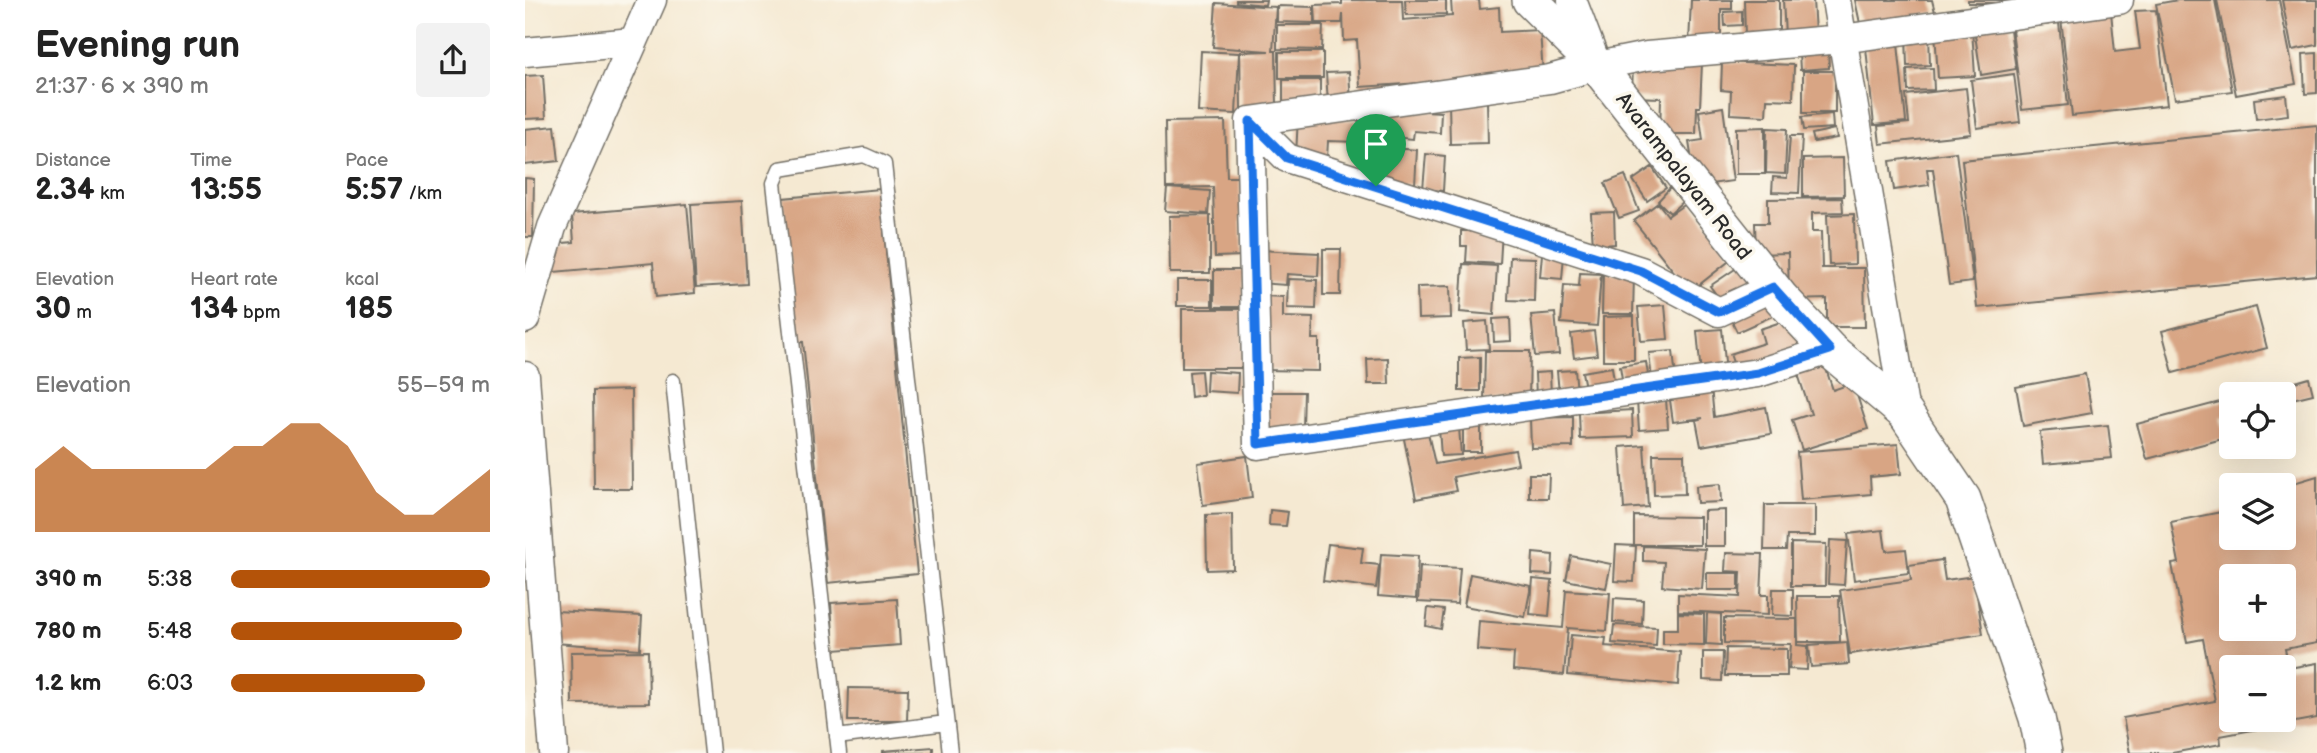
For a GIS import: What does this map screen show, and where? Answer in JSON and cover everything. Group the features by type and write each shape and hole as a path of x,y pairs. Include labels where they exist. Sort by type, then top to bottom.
{"street":[{"path":"525,319 552,227 652,0"},
{"name":"Avarampalayam Road","path":"1530,0 1597,66 1773,287 1830,350 1905,413 1963,499 2037,718 2044,753"},
{"path":"1572,0 1597,66"},
{"path":"1836,0 1905,413"},
{"path":"1250,121 1551,79 1647,56 1842,39 2119,0"},
{"path":"525,52 633,43"},
{"path":"1250,121 1287,158 1641,271 1719,312 1773,287"},
{"path":"1250,121 1258,444 1745,376 1830,350"},
{"path":"525,376 554,753"}],"lane":[{"path":"839,753 774,183 780,169 864,155 884,164 950,753"},
{"path":"673,381 712,753"},
{"path":"837,737 946,723"}],"building":[{"path":"1236,0 1266,0 1265,5"},
{"path":"1342,0 1402,0 1403,20 1452,16 1451,0 1479,0 1480,9 1499,7 1500,32 1540,30 1543,75 1360,87 1357,40 1344,41 1343,14 1342,23 1316,23 1315,5 1342,4"},
{"path":"1405,0 1446,0 1446,14 1406,15"},
{"path":"1691,0 1732,0 1732,9 1721,9 1721,44 1689,44"},
{"path":"1744,0 1779,0 1779,37 1745,37"},
{"path":"1783,0 1813,0 1815,33 1785,35"},
{"path":"1855,0 1932,0 1935,12 1861,28"},
{"path":"1968,0 2009,0 2009,3 1968,3"},
{"path":"2178,0 2215,0 2232,91 2175,99 2156,4"},
{"path":"2217,0 2279,0 2296,84 2236,95"},
{"path":"2282,0 2317,0 2317,45 2292,50"},
{"path":"1216,3 1276,7 1273,51 1276,51 1277,108 1241,108 1240,52 1269,51 1213,47"},
{"path":"1277,6 1314,7 1314,23 1277,22"},
{"path":"2156,10 2167,105 2072,116 2061,18 2111,12 2115,52 2140,49 2135,11"},
{"path":"1742,11 1742,25 1725,26 1724,12"},
{"path":"2009,23 2016,69 1981,75 1974,28"},
{"path":"2059,23 2068,105 2022,110 2012,29"},
{"path":"1277,25 1323,25 1322,50 1277,49"},
{"path":"1972,29 1975,76 1938,78 1935,31"},
{"path":"1897,34 1906,122 1874,125 1865,38"},
{"path":"1929,34 1930,65 1907,66 1906,35"},
{"path":"1201,51 1239,53 1236,114 1198,112"},
{"path":"1828,51 1829,68 1800,70 1799,53"},
{"path":"1279,52 1323,52 1323,78 1279,78"},
{"path":"2317,53 2317,93 2305,94 2303,54"},
{"path":"1633,62 1702,63 1696,134 1660,134 1661,98 1632,97"},
{"path":"1722,62 1794,65 1793,100 1767,99 1766,116 1730,114 1731,91 1721,90"},
{"path":"1933,68 1934,90 1908,91 1907,69"},
{"path":"1803,71 1835,71 1835,113 1803,113"},
{"path":"1349,72 1351,102 1328,103 1326,73"},
{"path":"2014,74 2020,122 1977,128 1971,80"},
{"path":"543,75 546,118 525,119 525,76"},
{"path":"1283,80 1320,80 1320,106 1283,106"},
{"path":"1966,88 1971,134 1880,144 1878,126 1909,123 1906,95"},
{"path":"2286,95 2288,115 2256,119 2254,99"},
{"path":"1487,101 1488,143 1450,144 1449,102"},
{"path":"1723,107 1733,181 1696,186 1689,142 1703,140 1699,111"},
{"path":"1377,108 1441,112 1440,133 1414,131 1413,139 1393,137 1392,148 1417,150 1415,185 1372,182"},
{"path":"1832,114 1833,128 1804,130 1802,117"},
{"path":"1298,116 1361,121 1360,142 1328,141 1327,158 1296,156"},
{"path":"1225,121 1227,177 1240,177 1242,256 1215,257 1213,187 1166,188 1165,122"},
{"path":"2317,125 2317,275 1977,308 1962,160"},
{"path":"555,126 559,161 525,165 525,129"},
{"path":"1765,127 1765,174 1736,174 1736,128"},
{"path":"1767,128 1787,129 1785,174 1766,173"},
{"path":"1835,129 1837,138 1814,142 1812,134"},
{"path":"1790,136 1802,136 1799,193 1772,192 1773,177 1787,178"},
{"path":"1956,152 1973,282 1949,285 1933,169 1927,169 1929,185 1894,190 1890,161"},
{"path":"1426,154 1445,156 1443,191 1423,189"},
{"path":"1843,158 1844,196 1803,197 1803,159"},
{"path":"1652,167 1666,188 1647,201 1633,180"},
{"path":"1625,175 1639,211 1619,218 1605,183"},
{"path":"525,178 534,179 533,237 525,237"},
{"path":"1167,188 1210,191 1208,214 1165,211"},
{"path":"1670,188 1683,201 1670,213 1658,201"},
{"path":"880,189 917,574 828,583 803,342 797,343 783,198"},
{"path":"1842,198 1843,212 1812,213 1812,232 1821,232 1822,268 1864,268 1865,327 1827,327 1827,299 1789,300 1788,253 1756,254 1755,223 1768,223 1768,199"},
{"path":"742,201 747,284 696,287 691,204"},
{"path":"1689,201 1733,258 1690,292 1634,221 1658,203 1668,216"},
{"path":"687,204 695,293 656,297 653,263 554,272 551,244 574,242 572,214"},
{"path":"1614,212 1615,244 1593,246 1591,213"},
{"path":"1854,214 1855,264 1829,265 1827,215"},
{"path":"1210,215 1210,273 1170,273 1169,216"},
{"path":"1502,230 1500,264 1466,262 1467,246 1461,246 1461,231"},
{"path":"1323,249 1341,249 1340,295 1323,295"},
{"path":"1259,250 1319,253 1318,276 1287,274 1286,285 1257,283"},
{"path":"1542,254 1564,255 1562,279 1540,277"},
{"path":"1510,257 1535,258 1534,301 1508,300"},
{"path":"1744,263 1759,284 1726,308 1710,286"},
{"path":"1463,264 1497,266 1494,315 1460,312"},
{"path":"1214,270 1244,270 1244,307 1214,307"},
{"path":"1580,273 1601,274 1597,326 1561,323 1564,285 1579,286"},
{"path":"1603,273 1634,274 1633,314 1602,314"},
{"path":"1288,279 1317,280 1316,309 1287,308"},
{"path":"1177,280 1212,280 1212,306 1177,306"},
{"path":"1450,286 1451,318 1418,319 1417,287"},
{"path":"1262,296 1283,297 1283,317 1313,318 1312,339 1319,339 1319,371 1260,370"},
{"path":"1769,297 1777,314 1737,332 1729,315"},
{"path":"1665,305 1668,339 1641,341 1638,307"},
{"path":"2256,307 2267,348 2173,373 2162,331"},
{"path":"1182,309 1242,309 1243,368 1182,368"},
{"path":"1555,313 1559,354 1535,356 1531,315"},
{"path":"1634,316 1634,360 1603,360 1603,317"},
{"path":"1510,318 1511,341 1494,342 1493,319"},
{"path":"1790,319 1803,348 1736,371 1730,354 1764,343 1760,329"},
{"path":"1487,321 1489,349 1466,350 1464,323"},
{"path":"1722,329 1726,373 1701,375 1697,331"},
{"path":"1594,331 1597,355 1574,358 1571,334"},
{"path":"1485,351 1530,351 1529,401 1484,401"},
{"path":"1673,351 1676,379 1652,381 1649,353"},
{"path":"1480,357 1480,391 1459,391 1459,358"},
{"path":"1388,358 1389,384 1368,384 1367,359"},
{"path":"1646,362 1649,381 1623,385 1620,366"},
{"path":"1824,363 1833,390 1853,383 1868,429 1802,450 1792,420 1811,414 1797,371"},
{"path":"1612,367 1615,387 1586,393 1582,372"},
{"path":"1575,370 1577,392 1559,393 1557,371"},
{"path":"1201,371 1203,395 1191,397 1189,372"},
{"path":"1207,371 1238,373 1237,393 1206,391"},
{"path":"1550,372 1551,395 1536,396 1535,373"},
{"path":"2085,374 2092,413 2023,426 2016,387"},
{"path":"2309,378 2313,394 2296,398 2295,382"},
{"path":"1711,387 1714,417 1766,407 1771,434 1701,446 1696,420 1703,418 1673,422 1669,393"},
{"path":"631,390 632,489 594,489 593,391"},
{"path":"1268,392 1304,392 1303,428 1267,428"},
{"path":"1666,399 1668,428 1639,430 1637,401"},
{"path":"2219,402 2219,440 2147,459 2137,424"},
{"path":"1632,410 1633,437 1580,439 1579,413"},
{"path":"1573,417 1573,447 1531,448 1530,418"},
{"path":"1463,422 1481,422 1481,452 1463,452"},
{"path":"2108,425 2112,458 2043,464 2040,432"},
{"path":"1459,427 1461,455 1441,456 1439,428"},
{"path":"1427,429 1435,464 1515,450 1518,464 1453,477 1456,491 1416,499 1403,434"},
{"path":"1898,444 1901,474 1870,477 1871,494 1801,500 1797,452"},
{"path":"1644,445 1648,507 1624,509 1620,447"},
{"path":"1653,454 1684,454 1685,494 1654,495"},
{"path":"1247,456 1252,498 1203,505 1198,463"},
{"path":"1529,474 1549,474 1548,498 1529,498"},
{"path":"2317,476 2317,643 2285,649 2286,655 2219,655 2219,732 2242,732 2220,736 2221,744 2172,753 2130,753 2123,718 2215,701 2203,639 2187,642 2172,564 2179,563 2171,522 2219,512 2219,550 2296,550 2296,482"},
{"path":"1720,484 1721,502 1697,503 1696,486"},
{"path":"1765,505 1815,505 1815,536 1787,536 1786,550 1764,550"},
{"path":"1270,510 1288,512 1286,526 1269,525"},
{"path":"1725,510 1725,546 1704,546 1704,511"},
{"path":"1232,514 1233,569 1207,570 1206,515"},
{"path":"1634,516 1700,517 1700,545 1634,545"},
{"path":"1883,530 1886,551 1906,549 1909,573 1854,580 1848,534"},
{"path":"1830,540 1847,541 1844,585 1828,584"},
{"path":"1791,543 1826,544 1825,586 1791,586"},
{"path":"1328,544 1363,548 1361,563 1379,565 1376,588 1323,581"},
{"path":"1616,545 1636,546 1634,582 1614,581"},
{"path":"1643,546 1705,549 1702,589 1662,586 1664,562 1643,561"},
{"path":"1533,553 1553,555 1552,575 1532,574"},
{"path":"1726,553 1763,554 1761,595 1768,595 1768,615 1678,611 1678,594 1740,597 1741,572 1725,571"},
{"path":"1381,554 1418,556 1416,599 1378,596"},
{"path":"1571,556 1611,564 1606,588 1566,580"},
{"path":"1942,560 1945,580 1974,576 1983,634 1850,654 1840,590 1911,580 1909,565"},
{"path":"1420,566 1460,568 1457,604 1418,602"},
{"path":"1707,573 1739,573 1739,590 1707,590"},
{"path":"1470,574 1531,586 1525,617 1464,606"},
{"path":"1533,579 1552,581 1549,616 1530,614"},
{"path":"1773,589 1793,589 1793,616 1772,615"},
{"path":"1566,590 1610,593 1607,631 1568,628 1564,675 1513,670 1514,653 1477,650 1479,621 1563,628"},
{"path":"1797,596 1839,596 1840,642 1798,642"},
{"path":"1614,598 1643,600 1642,624 1613,622"},
{"path":"897,599 900,645 834,650 831,603"},
{"path":"1428,608 1444,610 1441,629 1426,626"},
{"path":"556,611 642,616 640,649 554,643"},
{"path":"1678,613 1704,614 1704,645 1663,644 1663,629 1678,629"},
{"path":"1707,613 1721,614 1721,645 1706,644"},
{"path":"1724,618 1797,619 1797,645 1808,646 1807,670 1789,669 1791,644 1724,643"},
{"path":"1614,625 1657,627 1656,646 1612,643"},
{"path":"1571,635 1606,638 1605,646 1680,652 1678,685 1568,675"},
{"path":"1847,642 1849,664 1811,667 1809,645"},
{"path":"1726,648 1787,649 1787,676 1725,676"},
{"path":"648,651 649,703 572,704 571,652"},
{"path":"1703,652 1723,652 1722,681 1703,680"},
{"path":"2317,663 2317,718 2296,722 2296,667"},
{"path":"849,688 908,689 907,721 848,721"},
{"path":"933,747 933,753 883,753 883,751"}],"route":[{"path":"1250,121 1287,158 1376,186 1641,271 1719,312 1773,287 1830,350 1758,373 1258,444 1250,121"}]}
